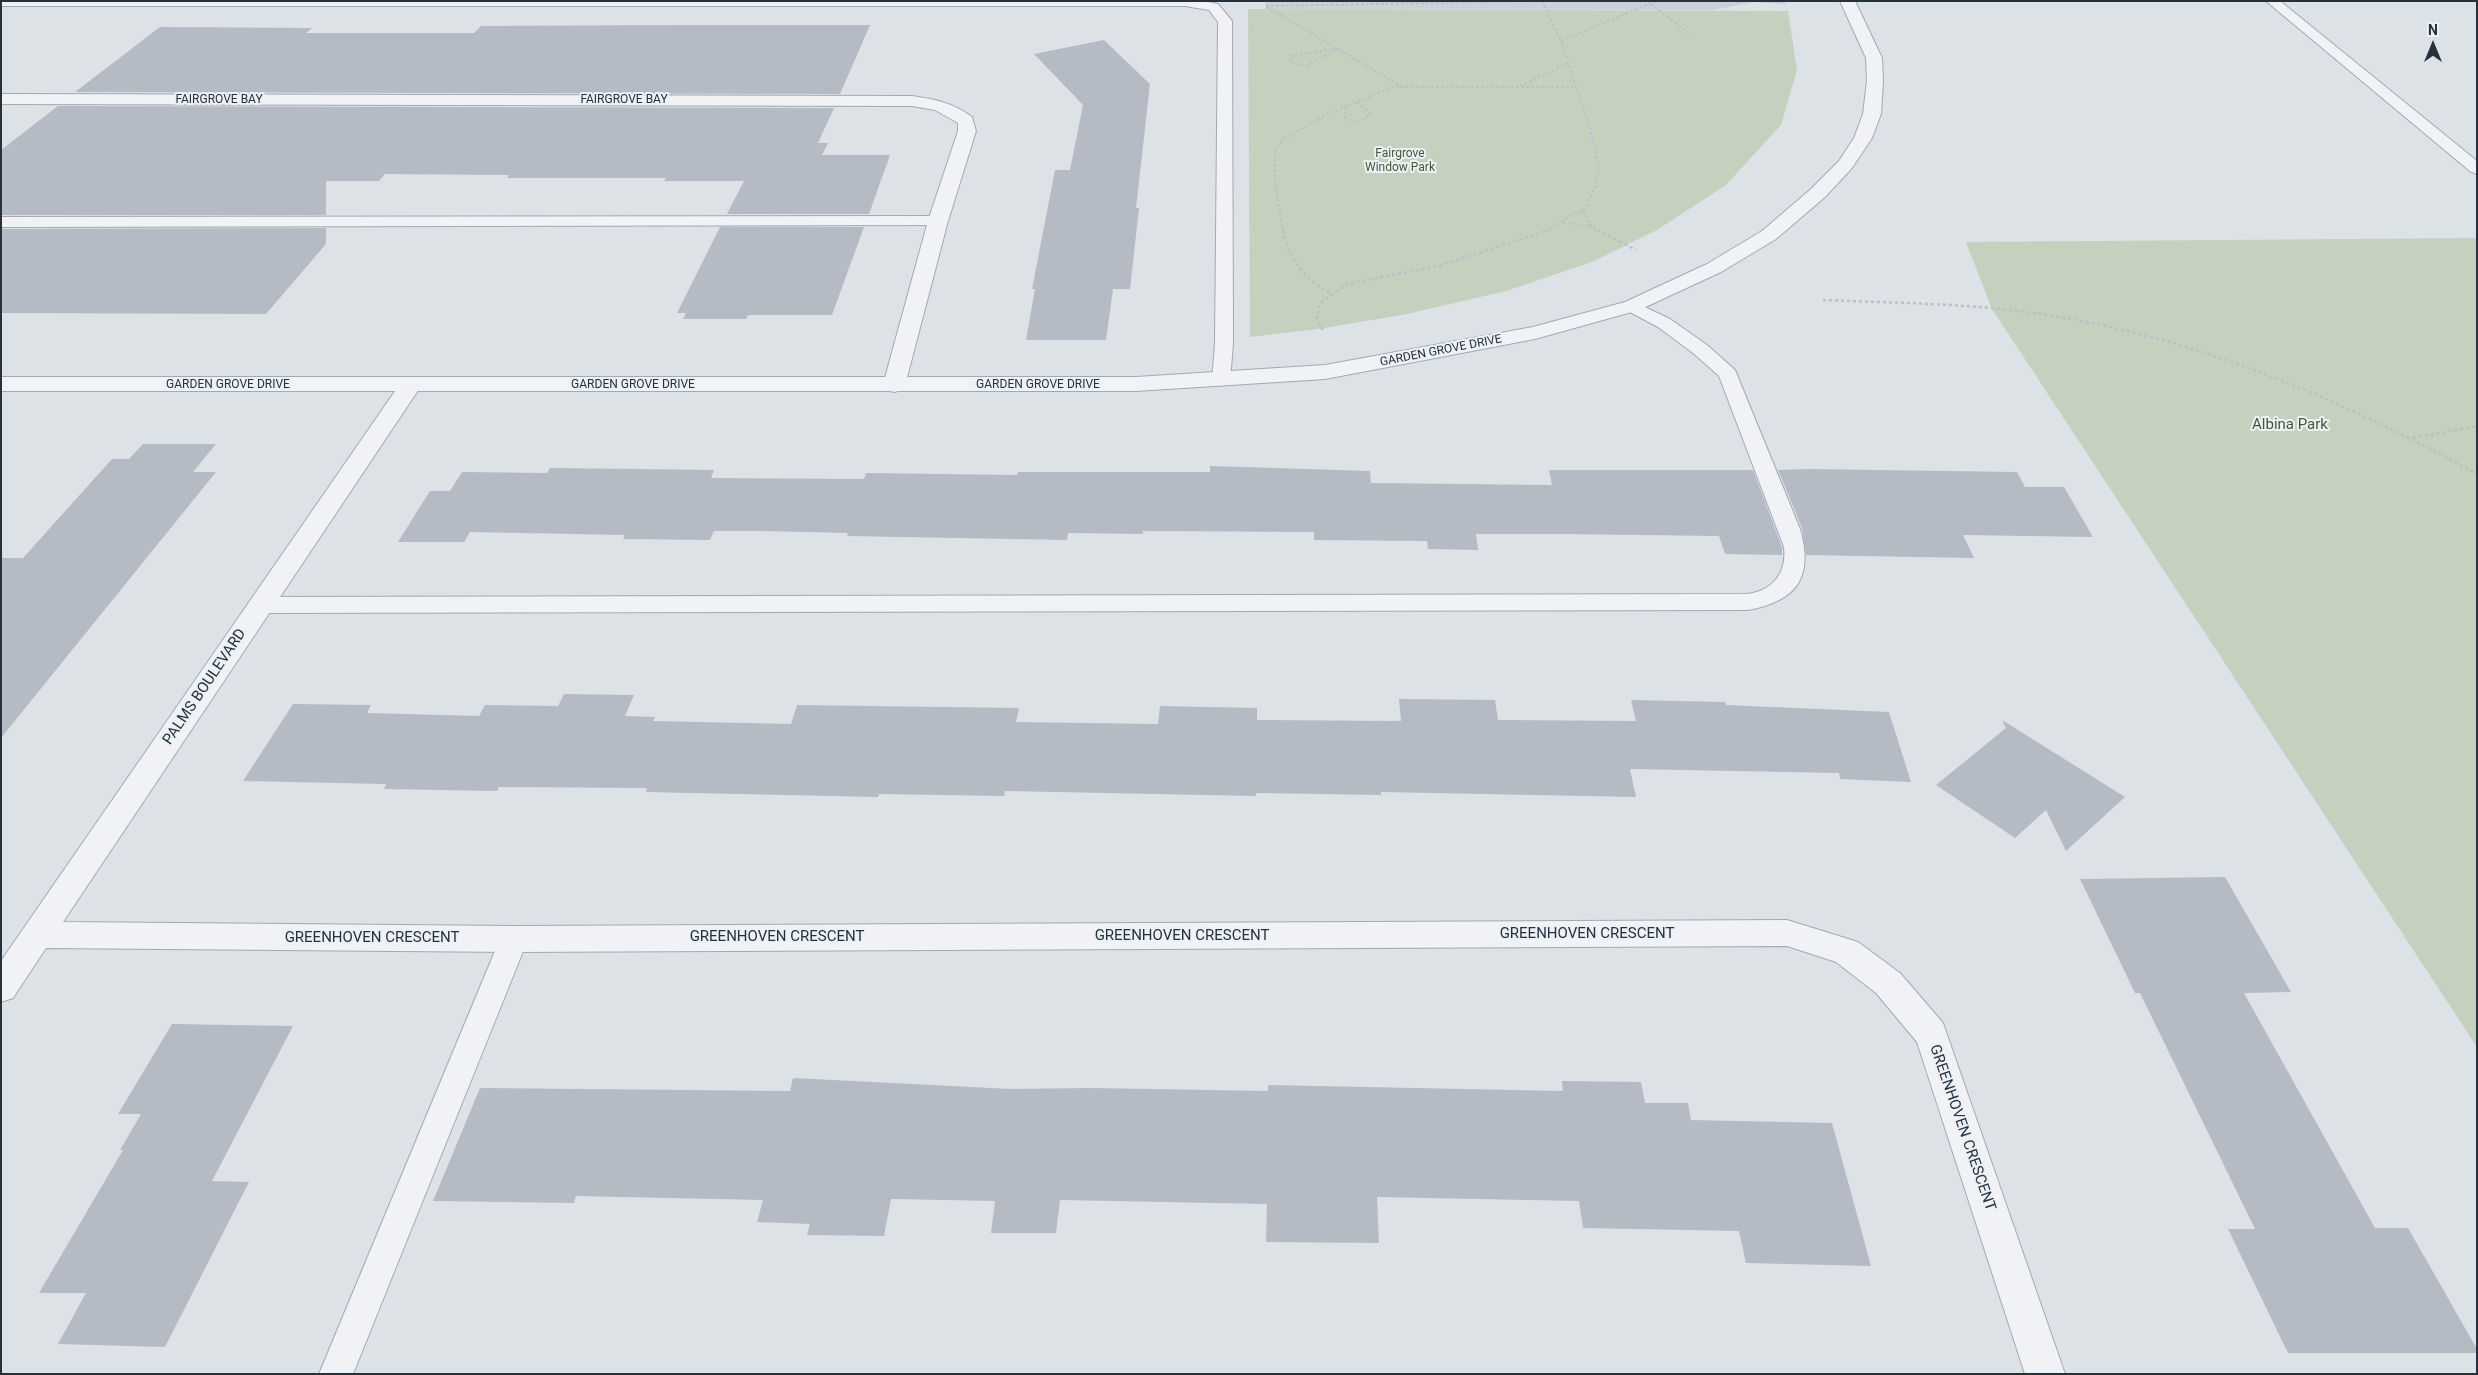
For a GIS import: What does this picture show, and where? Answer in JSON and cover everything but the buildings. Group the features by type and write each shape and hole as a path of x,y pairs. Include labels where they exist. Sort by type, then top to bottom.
{"street":[{"name":"GARDEN GROVE DRIVE","path":"1,384 410,386 1136,384 1325,372 1412,358 1535,333 1632,306 1714,268 1769,234 1818,193 1846,164 1863,138 1872,114 1875,81 1874,58 1847,1"},
{"name":"FAIRGROVE BAY","path":"1,99 912,101 939,105 956,112 966,121 967,131 938,221 894,385"},
{"name":"PALMS BOULEVARD","path":"1,988 410,386"},
{"name":"GREENHOVEN CRESCENT","path":"37,936 514,938 1787,934 1847,952 1888,984 1931,1034 2045,1374"}],"lane":[{"path":"2272,1 2477,169"},
{"path":"1,2 1185,2 1213,7 1225,21 1224,343 1221,380"},
{"path":"1,222 938,221"},
{"path":"260,605 1748,602 1766,600 1781,589 1792,575 1795,552 1789,529 1728,374 1700,349 1664,323 1632,306"},
{"path":"336,1374 514,938"}],"path":[{"path":"1402,87 1266,6 1534,1"},
{"path":"1542,1 1561,41 1590,128 1599,166 1595,188 1583,211"},
{"path":"1561,41 1656,1"},
{"path":"1651,4 1692,35"},
{"path":"1339,48 1306,66 1290,62 1290,56 1339,48"},
{"path":"1518,87 1568,64"},
{"path":"1333,294 1320,288 1292,260 1278,201 1273,159 1277,145 1283,139 1327,114 1389,89 1402,87 1576,87"},
{"path":"1346,106 1344,117 1352,122 1365,119 1370,113 1356,102"},
{"path":"1324,333 1317,319 1320,303 1346,284 1438,266 1495,249 1557,227 1576,212 1583,211"},
{"path":"1583,211 1592,227"},
{"path":"1563,222 1592,227 1636,250"},
{"path":"1823,300 1966,305 2057,317 2144,336 2248,367 2335,401 2412,438 2477,474"},
{"path":"2412,438 2477,426"}],"shaded area":[{"path":"1265,1 1785,1 1786,4 1754,2 1713,10 1266,9"}],"green space":[{"name":"Fairgrove Window Park","path":"1248,9 1788,11 1797,70 1781,125 1726,185 1657,230 1592,262 1506,291 1407,314 1318,329 1250,337"},
{"name":"Albina Park","path":"2477,238 2477,1047 1992,309 1966,242"}]}
